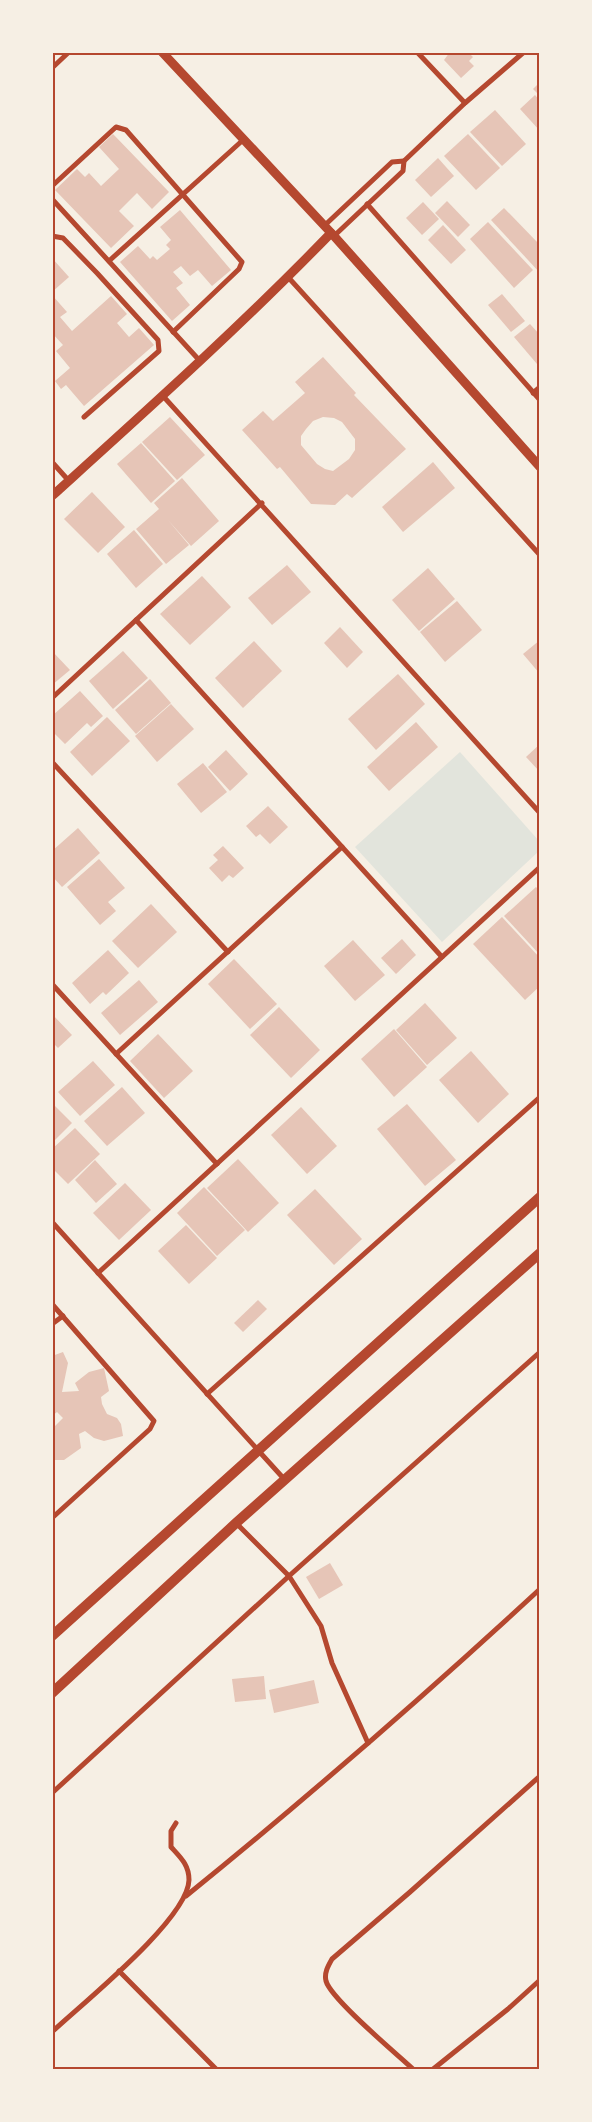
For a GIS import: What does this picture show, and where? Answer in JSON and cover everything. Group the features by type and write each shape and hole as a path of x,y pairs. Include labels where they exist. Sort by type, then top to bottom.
{"main road":[{"path":"52,1636 540,1197"},
{"path":"52,1693 236,1523 540,1253"}],"street":[{"path":"53,67 69,52"},
{"path":"162,52 324,226 540,467"},
{"path":"417,52 465,103"},
{"path":"324,226 392,162 404,161 465,103 524,52"},
{"path":"52,186 116,127 126,130 242,262 239,269 173,332"},
{"path":"109,261 243,140"},
{"path":"52,496 200,362 332,235 403,171 404,161"},
{"path":"52,199 200,362"},
{"path":"367,204 540,400"},
{"path":"52,236 63,238 158,340 159,351 84,417"},
{"path":"288,277 540,555"},
{"path":"533,393 540,387"},
{"path":"163,396 262,503 540,812"},
{"path":"52,462 69,481"},
{"path":"52,698 262,503"},
{"path":"136,620 442,957"},
{"path":"52,762 228,952"},
{"path":"116,1054 342,847"},
{"path":"98,1273 540,867"},
{"path":"52,984 217,1164"},
{"path":"207,1394 540,1097"},
{"path":"52,1222 285,1480"},
{"path":"52,1304 154,1421 150,1429 52,1518"},
{"path":"52,1324 63,1316"},
{"path":"52,1793 289,1576 540,1352"},
{"path":"236,1523 289,1576 321,1626 332,1663 368,1744"},
{"path":"52,2032 148,1946 186,1896 368,1744 540,1589"},
{"path":"414,2070 378,2039 338,1998 326,1982 326,1970 332,1959 540,1776"},
{"path":"176,1823 171,1831 172,1847 188,1866 189,1880 186,1896"},
{"path":"118,1971 217,2070"},
{"path":"432,2070 508,2009 540,1980"}],"shaded area":[{"path":"460,752 539,841 539,851 442,942 355,847"}],"building":[{"path":"450,52 472,52 470,54 473,57 469,61 474,66 461,78 444,60"},
{"path":"540,82 540,96 533,89"},
{"path":"535,95 540,101 540,131 520,109"},
{"path":"495,110 526,144 502,166 470,132"},
{"path":"113,134 169,192 152,209 137,193 119,211 134,226 111,248 55,190 77,169 85,177 89,173 101,186 119,169 99,147"},
{"path":"468,134 500,168 476,190 444,156"},
{"path":"438,158 454,176 431,197 415,180"},
{"path":"447,201 470,225 458,237 435,213"},
{"path":"423,202 439,219 422,235 406,218"},
{"path":"504,208 540,245 540,273 491,220"},
{"path":"180,210 231,270 212,286 198,270 190,276 181,266 173,272 183,283 176,288 190,305 172,321 120,262 138,246 150,259 153,256 157,260 170,249 166,245 171,240 160,227"},
{"path":"488,222 533,270 514,288 470,239"},
{"path":"443,225 466,250 451,264 428,240"},
{"path":"52,258 69,277 52,292"},
{"path":"502,294 525,321 511,332 488,305"},
{"path":"52,295 67,312 60,317 72,331 111,296 127,314 117,323 129,337 139,328 154,345 84,406 66,385 61,389 55,381 70,368 56,351 63,345 52,333"},
{"path":"530,324 540,335 540,362 537,364 514,337"},
{"path":"323,357 356,393 354,395 406,449 352,498 347,494 335,505 311,504 280,467 277,469 242,430 263,411 273,421 305,393 295,382","holes":["323,417 334,418 342,422 355,439 355,450 349,459 333,471 317,464 301,445 301,436 313,421"]},
{"path":"170,417 205,455 177,480 142,442"},
{"path":"141,443 175,481 151,503 117,464"},
{"path":"433,462 455,488 403,532 382,507"},
{"path":"182,478 219,521 191,546 168,520 189,545 166,564 136,529 159,509 154,503"},
{"path":"92,492 125,527 98,553 64,519"},
{"path":"134,530 163,564 136,588 107,554"},
{"path":"287,565 311,592 272,625 248,598"},
{"path":"428,568 455,599 419,631 392,600"},
{"path":"202,576 231,607 190,645 160,614"},
{"path":"457,601 482,630 445,662 420,632"},
{"path":"340,627 363,652 347,668 324,643"},
{"path":"540,640 540,674 523,654"},
{"path":"254,641 282,671 243,708 215,678"},
{"path":"52,651 70,670 52,685"},
{"path":"123,651 148,678 113,709 89,681"},
{"path":"398,674 425,704 376,750 348,719"},
{"path":"150,679 171,703 136,734 115,710"},
{"path":"80,691 103,716 91,727 87,723 65,744 52,731 52,716"},
{"path":"171,704 194,729 157,762 135,736"},
{"path":"107,717 130,741 92,776 70,752"},
{"path":"416,722 438,747 389,791 367,767"},
{"path":"540,744 540,772 526,757"},
{"path":"226,750 248,774 230,791 208,767"},
{"path":"203,763 227,792 201,813 177,784"},
{"path":"268,806 288,827 270,844 260,834 256,837 246,826"},
{"path":"78,828 100,853 62,887 52,876 52,851"},
{"path":"223,846 244,868 233,878 229,875 222,882 209,868 218,860 213,855"},
{"path":"99,859 125,888 108,902 116,911 100,925 67,887"},
{"path":"536,887 540,891 540,955 504,916"},
{"path":"151,904 177,932 138,968 112,941"},
{"path":"502,917 540,958 540,986 525,1000 473,944"},
{"path":"402,939 416,955 396,974 381,958"},
{"path":"353,940 385,975 355,1001 324,966"},
{"path":"108,950 129,973 106,995 103,992 90,1004 72,983"},
{"path":"234,959 277,1004 250,1029 208,984"},
{"path":"139,980 158,1002 120,1035 101,1013"},
{"path":"425,1003 457,1038 427,1065 396,1030"},
{"path":"279,1007 320,1050 291,1078 250,1035"},
{"path":"52,1014 72,1035 58,1048 52,1042"},
{"path":"394,1029 427,1067 394,1097 361,1059"},
{"path":"158,1034 193,1071 164,1098 130,1061"},
{"path":"471,1051 509,1094 478,1123 439,1080"},
{"path":"93,1061 115,1085 80,1116 58,1092"},
{"path":"122,1087 145,1113 107,1146 84,1121"},
{"path":"52,1103 72,1123 52,1143"},
{"path":"407,1104 456,1160 425,1186 377,1129"},
{"path":"301,1107 337,1146 307,1174 271,1135"},
{"path":"75,1128 100,1154 68,1184 52,1168 52,1149"},
{"path":"238,1159 279,1203 248,1232 207,1188"},
{"path":"95,1160 117,1184 96,1203 75,1180"},
{"path":"125,1183 151,1210 119,1240 93,1213"},
{"path":"204,1187 245,1230 217,1256 177,1213"},
{"path":"315,1189 362,1239 334,1265 287,1215"},
{"path":"186,1225 217,1258 189,1284 158,1251"},
{"path":"258,1300 267,1309 243,1332 234,1323"},
{"path":"63,1352 68,1363 62,1392 79,1391 75,1383 89,1372 104,1368 109,1391 101,1397 102,1404 107,1414 117,1418 121,1424 123,1436 104,1441 94,1438 85,1431 79,1434 81,1448 64,1460 54,1460 52,1429 63,1418 57,1412 52,1416 52,1356"},
{"path":"330,1563 343,1585 319,1599 306,1577"},
{"path":"264,1676 266,1699 235,1702 232,1679"},
{"path":"314,1680 319,1703 274,1713 269,1690"}]}
